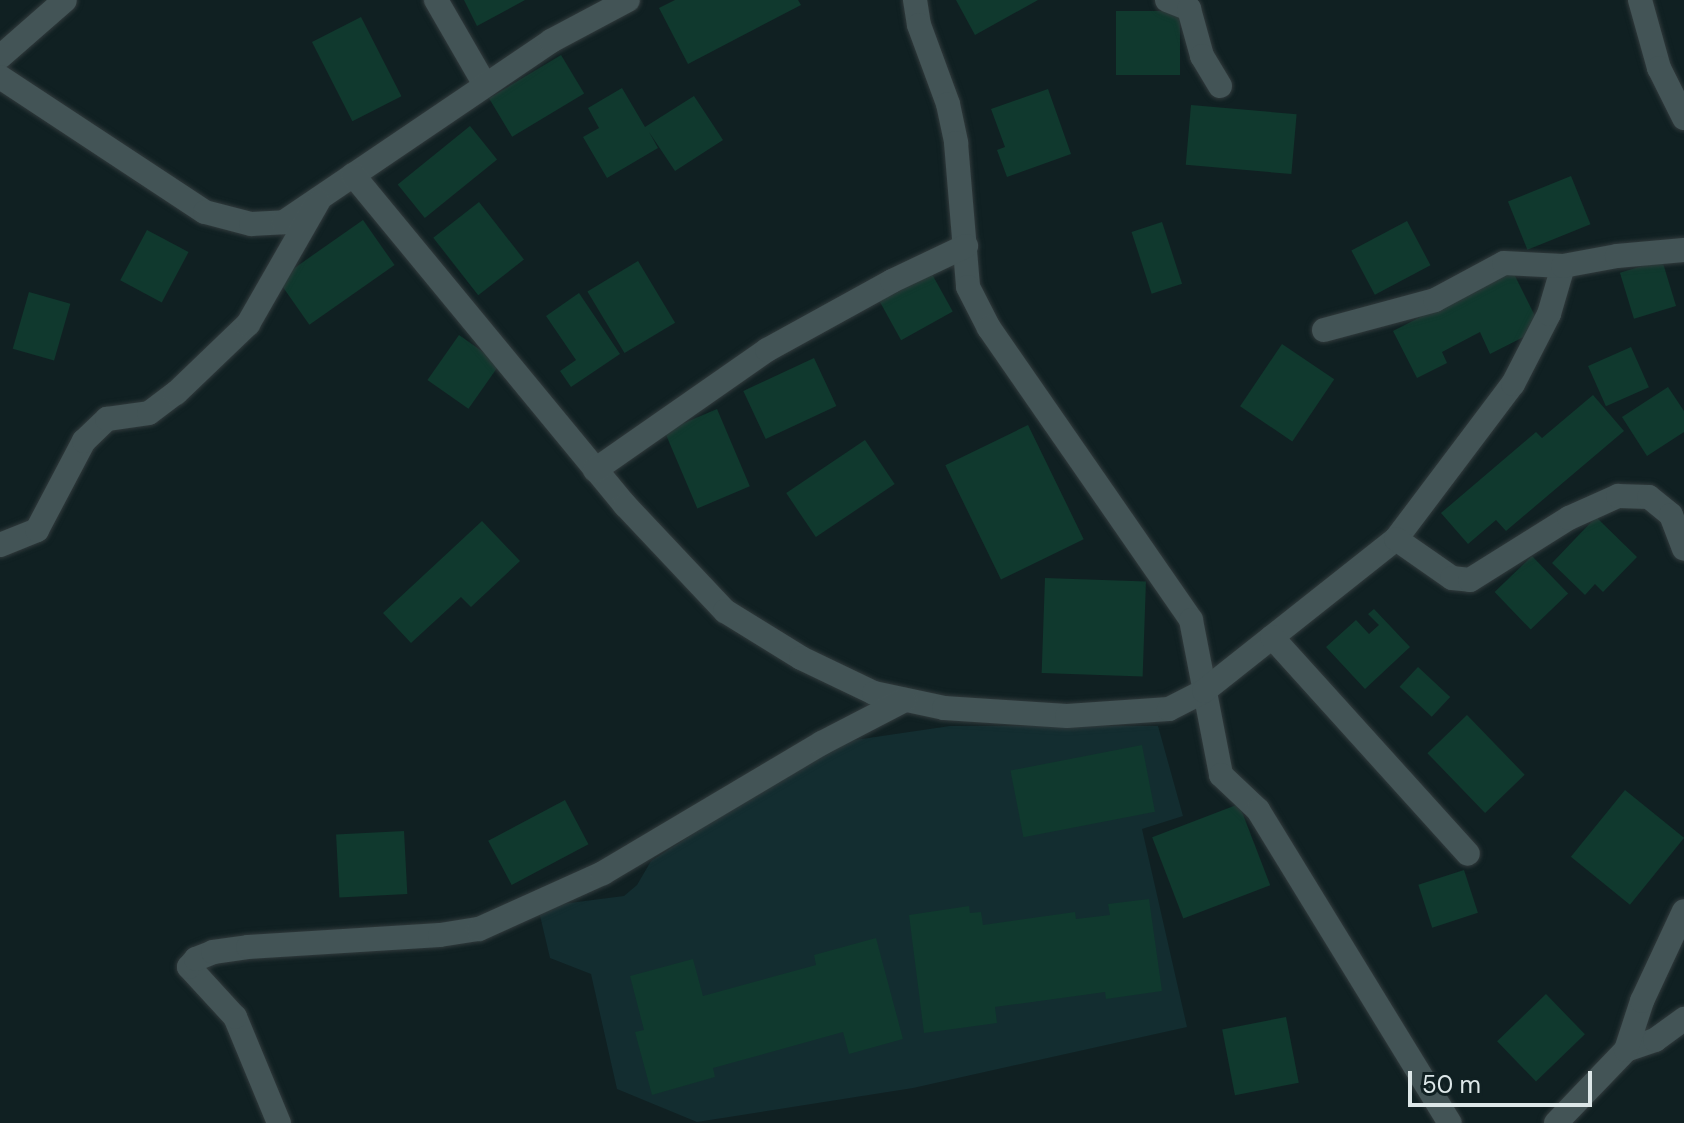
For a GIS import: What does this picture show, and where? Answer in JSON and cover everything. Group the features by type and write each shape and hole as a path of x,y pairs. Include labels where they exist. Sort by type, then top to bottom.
{"street":[{"path":"0,57 65,0"},
{"path":"436,0 485,85"},
{"path":"0,77 205,212 251,224 284,222 551,41 628,0"},
{"path":"915,0 919,25 948,104 956,143 968,287 989,328 1191,620 1221,775 1258,810 1450,1123"},
{"path":"1167,0 1189,9 1202,56 1220,86"},
{"path":"1640,0 1659,68 1684,118"},
{"path":"353,175 595,470 725,611 801,658 874,693 944,708 1067,716 1169,709 1204,691 1396,539 1513,384 1549,314 1563,266"},
{"path":"0,545 37,530 84,441 107,419 149,413 176,393 248,324 283,269 321,196"},
{"path":"595,470 767,350 892,281 966,246"},
{"path":"1324,330 1435,300 1504,263 1563,266 1617,256 1684,250"},
{"path":"1396,539 1452,578 1470,580 1569,518 1618,496 1649,497 1671,515 1684,549"},
{"path":"1272,637 1468,854"},
{"path":"279,1123 235,1017 189,967 196,959 213,952 248,947 440,935 479,929 603,873 822,743 905,700"},
{"path":"1556,1123 1626,1050 1642,1001 1684,911"},
{"path":"1626,1050 1655,1040 1684,1019"}],"shaded area":[{"path":"950,726 1158,726 1183,816 1142,829 1187,1027 913,1088 697,1122 617,1089 591,974 550,958 538,907 624,896 637,885 651,861 756,793 848,741"}],"building":[{"path":"464,0 525,0 477,26"},
{"path":"675,0 798,0 801,5 688,64 659,8"},
{"path":"956,0 1038,0 975,35"},
{"path":"1116,11 1180,11 1180,75 1116,75"},
{"path":"361,17 401,96 352,121 312,42"},
{"path":"561,55 584,94 512,137 489,98"},
{"path":"622,88 645,127 694,96 723,140 675,171 649,132 658,148 607,178 583,137 599,128 588,108"},
{"path":"1048,89 1071,154 1007,177 997,150 1005,147 991,109"},
{"path":"1191,105 1297,114 1291,174 1186,165"},
{"path":"470,126 497,159 425,218 398,185"},
{"path":"1571,176 1590,224 1527,250 1508,201"},
{"path":"479,202 524,260 478,295 433,238"},
{"path":"363,220 395,265 309,325 278,280"},
{"path":"1407,221 1430,265 1375,295 1351,251"},
{"path":"1162,222 1182,284 1152,294 1132,232"},
{"path":"147,230 188,252 162,302 120,280"},
{"path":"1662,260 1676,306 1634,319 1620,273"},
{"path":"638,261 675,323 625,353 587,291"},
{"path":"928,267 953,312 901,340 876,296"},
{"path":"1512,270 1541,328 1490,354 1480,332 1442,352 1447,363 1417,378 1393,331"},
{"path":"29,292 70,304 54,361 13,349"},
{"path":"579,293 620,354 571,387 560,371 576,360 546,316"},
{"path":"459,335 500,364 468,409 427,380"},
{"path":"1282,344 1334,379 1292,441 1240,406"},
{"path":"1631,347 1649,387 1606,406 1588,366"},
{"path":"814,358 836,406 766,439 743,391"},
{"path":"1668,387 1684,411 1684,432 1647,456 1622,417"},
{"path":"1593,395 1624,431 1506,531 1496,520 1468,544 1441,513 1536,432 1542,438"},
{"path":"717,409 750,486 697,509 665,431"},
{"path":"1028,425 1084,539 1001,579 945,465"},
{"path":"865,440 895,484 816,537 786,493"},
{"path":"1596,517 1637,557 1603,592 1595,584 1585,595 1552,563"},
{"path":"482,521 520,561 471,607 461,597 411,643 383,613"},
{"path":"1532,556 1568,593 1531,630 1495,592"},
{"path":"1045,578 1146,582 1143,676 1042,673"},
{"path":"1374,609 1410,647 1365,689 1326,647 1356,620 1369,634 1379,625 1368,614"},
{"path":"1418,667 1450,697 1432,717 1400,687"},
{"path":"1467,715 1525,775 1485,813 1427,753"},
{"path":"1142,745 1155,812 1023,837 1010,771"},
{"path":"1625,790 1684,838 1630,905 1571,857"},
{"path":"565,800 588,844 512,885 488,841"},
{"path":"1239,804 1270,885 1183,919 1152,837"},
{"path":"404,831 407,894 339,897 336,835"},
{"path":"1464,870 1478,913 1432,928 1418,885"},
{"path":"1149,899 1162,991 1106,999 1105,992 995,1007 997,1023 924,1033 909,915 969,906 970,913 981,912 983,925 1075,912 1076,919 1110,915 1108,904"},
{"path":"876,938 903,1039 849,1054 843,1032 713,1068 715,1077 652,1095 635,1032 644,1030 630,976 693,959 703,996 816,965 814,955"},
{"path":"1546,994 1585,1034 1536,1082 1497,1041"},
{"path":"1286,1017 1299,1083 1235,1095 1222,1029"}]}
